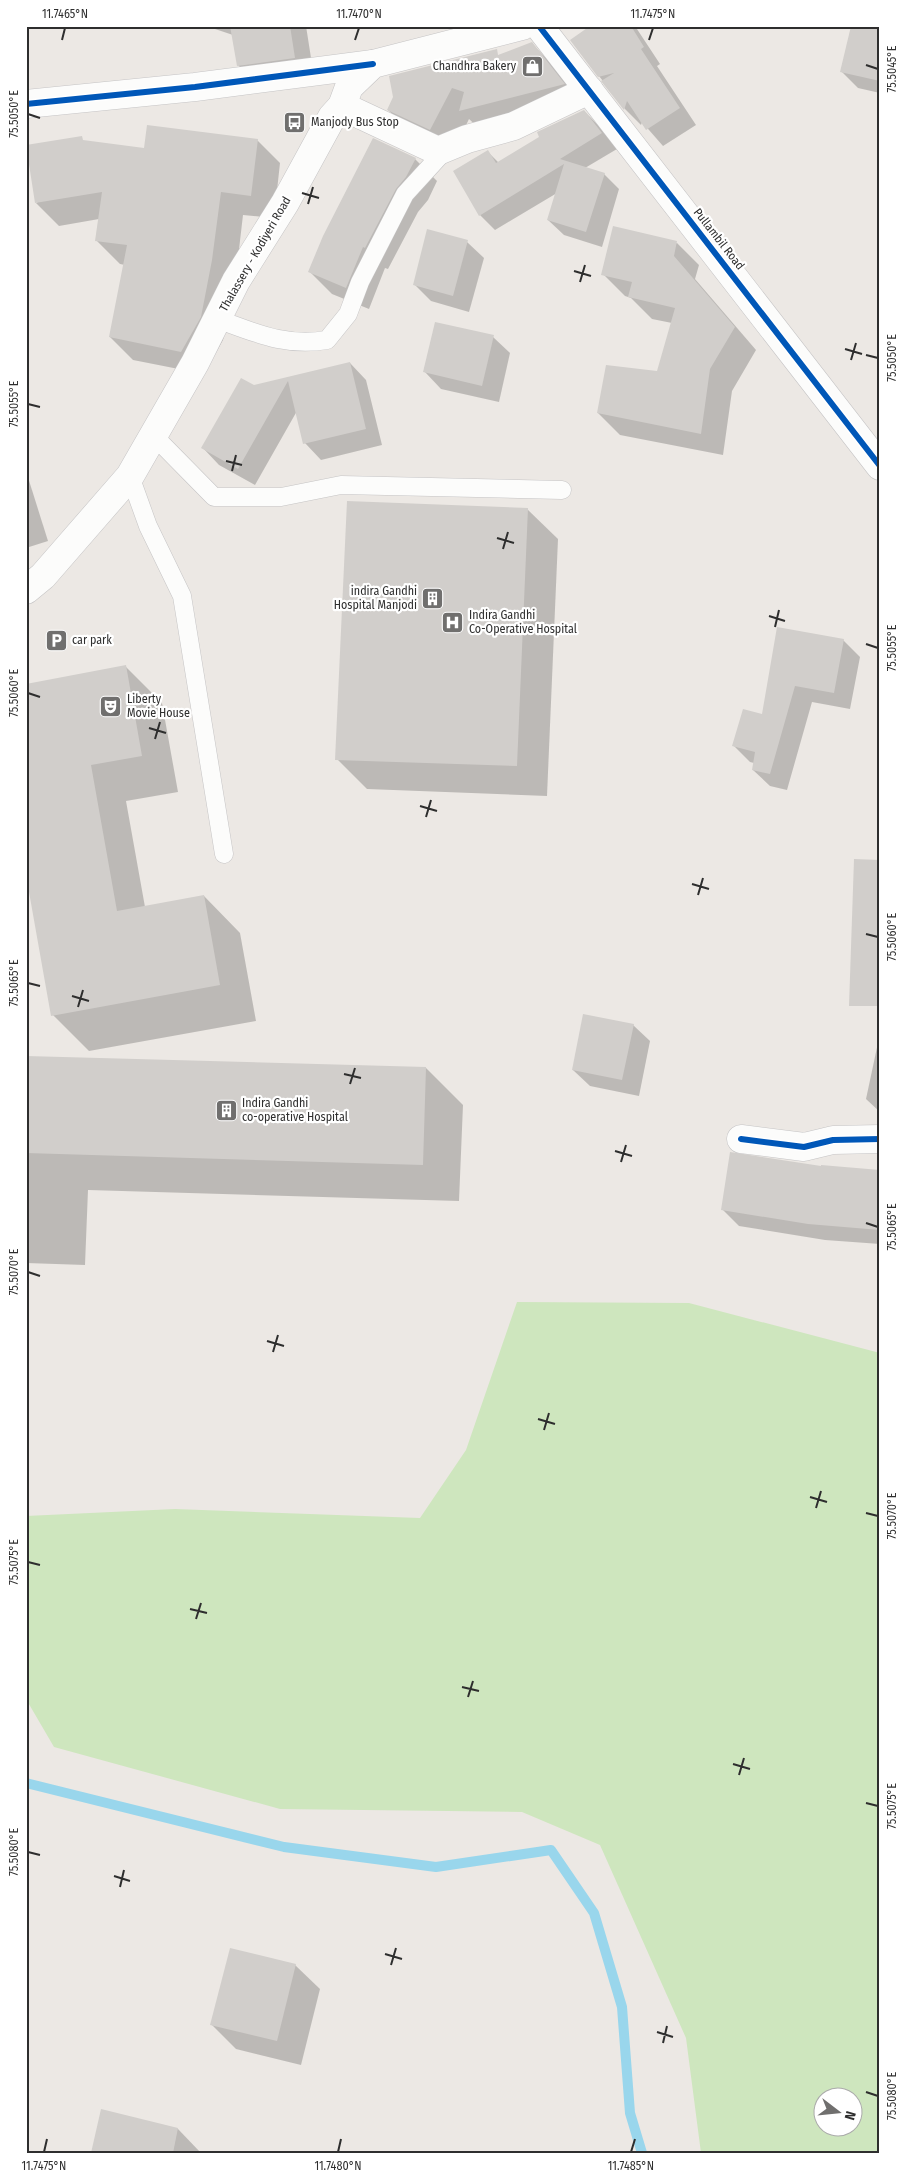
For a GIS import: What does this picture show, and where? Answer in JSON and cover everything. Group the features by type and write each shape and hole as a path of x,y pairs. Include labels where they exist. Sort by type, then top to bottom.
{"street":[{"name":"Thalassery - Kodiyeri Road","path":"26,590 43,576 130,476 236,281 285,203 332,117 342,106 349,87 373,64 522,26"},
{"name":"Pullambil Road","path":"539,26 880,466"},
{"path":"26,104 195,88 373,64"},
{"path":"342,106 438,151 467,139 514,126 589,90"},
{"path":"741,1139 804,1148 833,1140 880,1139"}],"lane":[{"path":"217,319 274,340 307,344 327,340 348,314 360,282 405,194 448,147"},
{"path":"153,435 214,497 281,497 341,485 562,490"},
{"path":"130,476 148,526 182,596 224,854"}],"green space":[{"path":"517,1302 689,1303 880,1353 880,2153 701,2153 686,2038 600,1845 522,1812 280,1809 54,1747 26,1699 26,1516 175,1509 420,1518 466,1450"}],"building":[{"path":"230,26 290,26 295,58 237,66"},
{"path":"590,26 631,26 644,47 641,49 680,108 646,130 627,101 624,110 601,81 614,73 598,77 570,40"},
{"path":"851,26 880,26 880,81 840,72"},
{"path":"532,42 565,84 459,111 464,92 452,88 430,130 387,110 393,97 389,76 497,49 498,55"},
{"path":"584,110 602,133 560,159 605,173 586,232 547,220 564,164 479,216 453,171 488,150 496,163 539,137 537,132"},
{"path":"147,125 258,139 251,196 221,192 212,260 201,317 181,352 109,337 127,245 95,241 102,192 35,203 26,145 82,136 83,140 144,148"},
{"path":"373,138 416,158 406,177 396,189 365,248 363,247 346,288 308,272 323,236"},
{"path":"613,226 677,241 674,256 735,327 710,369 701,434 597,413 606,365 657,371 675,308 628,297 632,282 601,275"},
{"path":"427,229 468,240 453,296 413,285"},
{"path":"435,322 494,335 482,386 423,372"},
{"path":"350,362 366,429 303,444 288,381 238,469 201,448 241,378 254,385"},
{"name":"indira Gandhi Hospital Manjodi","path":"347,501 528,508 517,766 335,760"},
{"path":"777,627 844,639 834,693 795,686 770,774 752,770 755,752 732,746 743,709 762,714"},
{"path":"126,665 142,756 91,765 117,911 204,895 220,985 51,1016 26,875 26,684"},
{"path":"854,859 880,860 880,1006 849,1006"},
{"path":"583,1014 634,1024 622,1080 572,1070"},
{"name":"Indira Gandhi co-operative Hospital","path":"26,1056 426,1067 423,1165 26,1153"},
{"path":"730,1152 821,1166 880,1170 880,1230 808,1224 721,1210"},
{"path":"230,1948 296,1964 277,2041 210,2025"},
{"path":"101,2109 178,2128 173,2153 91,2153"}],"waterway":[{"path":"26,1783 284,1847 436,1867 551,1850 594,1913 622,2007 630,2113 642,2153"}],"cycle path":[{"path":"539,26 880,466"},
{"path":"26,104 195,87 373,64"},
{"path":"741,1139 804,1147 833,1140 880,1139"}],"place":[{"name":"Chandhra Bakery","path":"532,66"},
{"name":"Manjody Bus Stop","path":"295,122"},
{"name":"indira Gandhi Hospital Manjodi","path":"433,598"},
{"name":"Indira Gandhi Co-Operative Hospital","path":"453,622"},
{"name":"car park","path":"56,640"},
{"name":"Liberty Movie House","path":"111,706"},
{"name":"Indira Gandhi co-operative Hospital","path":"226,1110"}]}
